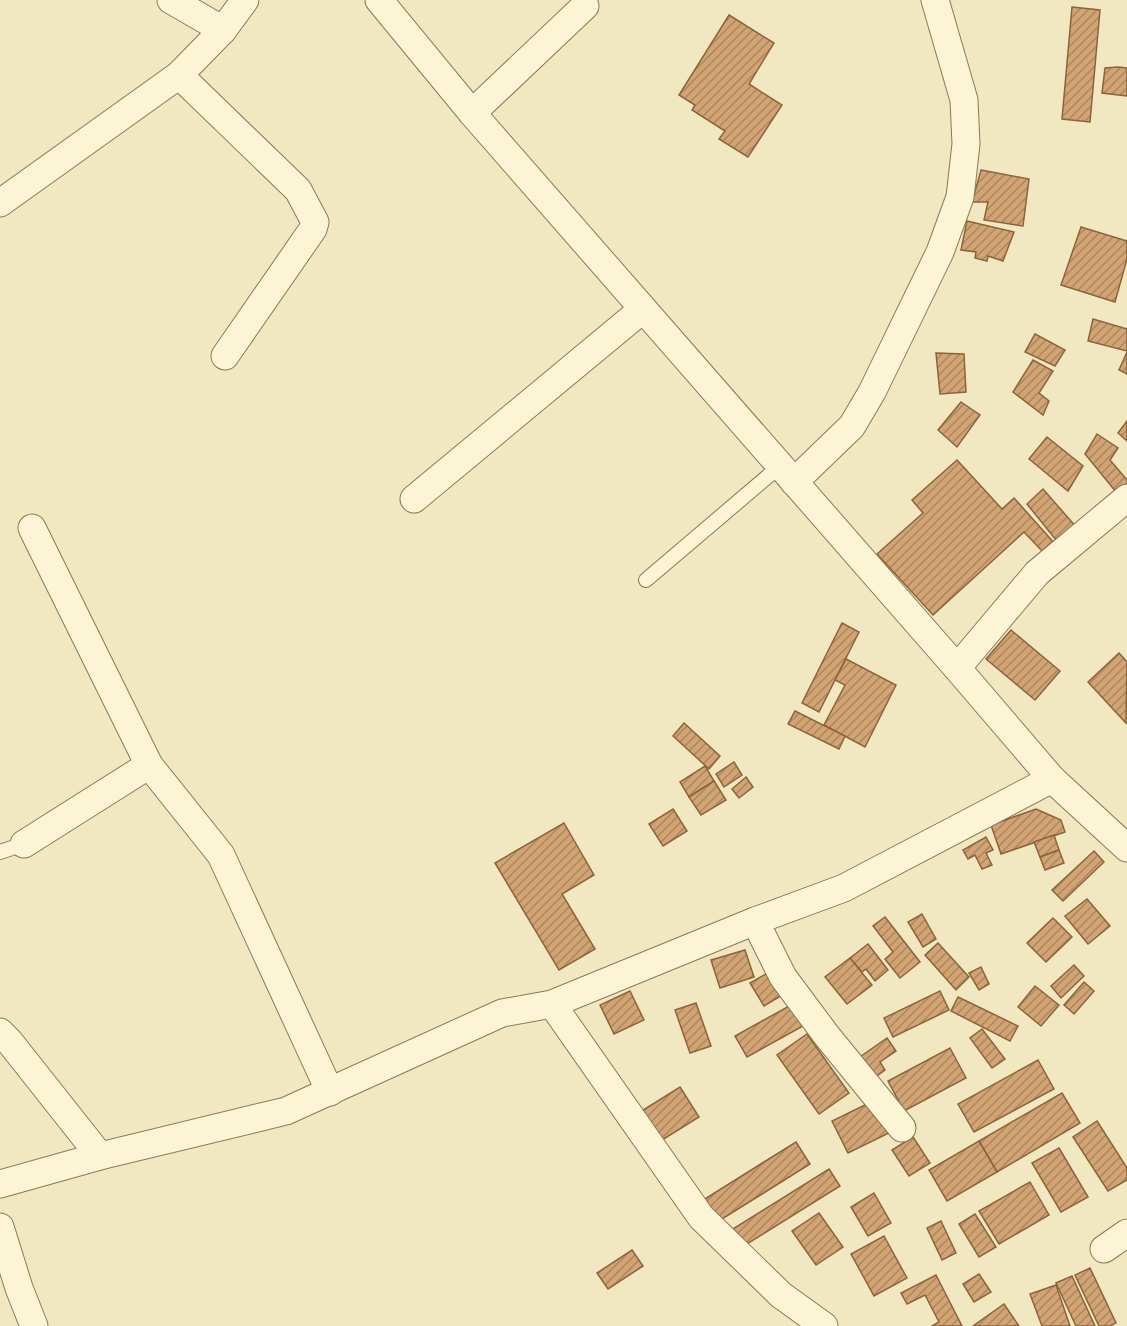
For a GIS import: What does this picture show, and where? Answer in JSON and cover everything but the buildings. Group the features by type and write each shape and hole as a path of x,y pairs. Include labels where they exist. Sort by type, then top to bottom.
{"street":[{"path":"171,0 223,30"},
{"path":"0,203 179,75 223,30 245,0"},
{"path":"379,0 472,113 1052,779 1127,848"},
{"path":"788,474 852,426 872,392 940,252 960,197 966,144 964,100 935,0"},
{"path":"472,113 585,6"},
{"path":"179,75 298,190 315,222 313,229 225,356"},
{"path":"414,499 644,309"},
{"path":"957,668 1037,573 1127,498"},
{"path":"32,528 149,765 221,855 330,1092"},
{"path":"12,848 149,765"},
{"path":"0,1184 100,1156 286,1110 502,1013 552,1004 755,921 844,888 1052,779"},
{"path":"755,921 783,977 827,1036 902,1128"},
{"path":"552,1004 701,1217 781,1294 824,1326"},
{"path":"0,1032 100,1156"},
{"path":"0,1227 19,1288 34,1326"},
{"path":"1104,1250 1127,1233"}],"lane":[{"path":"646,580 788,474"}]}
